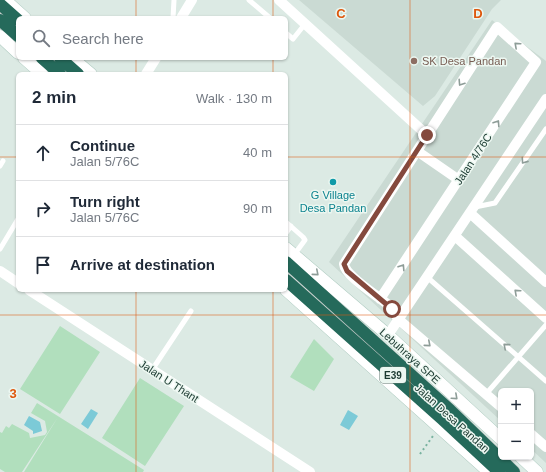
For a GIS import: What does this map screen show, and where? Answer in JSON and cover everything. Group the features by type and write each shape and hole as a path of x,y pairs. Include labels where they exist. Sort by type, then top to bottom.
{"highway":[{"path":"0,4 16,18"},
{"path":"0,20 16,34"},
{"path":"44,60 58,72"},
{"path":"62,60 76,72"},
{"name":"Lebuhraya SPE","path":"289,255 513,472"},
{"name":"E39","path":"288,282 442,418 499,472"}],"street":[{"path":"5,0 23,16"},
{"path":"182,16 192,0"},
{"path":"279,0 427,135 344,264 347,271 392,309 398,319 498,404"},
{"path":"0,9 16,23"},
{"name":"Jalan 4/76C","path":"380,299 536,62 497,27 427,135"},
{"path":"0,36 16,51"},
{"path":"26,60 40,72"},
{"path":"56,60 70,72"},
{"path":"74,60 89,72"},
{"path":"147,72 155,60"},
{"path":"388,335 546,99"},
{"path":"417,151 459,180"},
{"path":"472,210 546,282"},
{"path":"455,236 546,318"},
{"name":"Jalan Desa Pandan","path":"289,255 388,335 498,436"},
{"name":"Jalan Desa Pandan","path":"288,269 513,472"},
{"path":"0,271 16,282"},
{"name":"Jalan U Thant","path":"32,292 310,472"},
{"name":"Jalan Desa Pandan","path":"288,292 486,471"},
{"path":"534,437 546,447"},
{"path":"524,460 537,472"}],"lane":[{"path":"173,16 174,0"},
{"path":"249,0 268,16"},
{"path":"288,35 293,39 305,24"},
{"path":"472,210 495,203 546,128"},
{"path":"0,166 3,161"},
{"path":"0,249 16,222"},
{"path":"288,224 304,237 305,240 289,255"},
{"path":"288,230 291,226"},
{"path":"427,277 546,381"},
{"path":"152,370 191,311"},
{"path":"486,394 546,325"}],"path":[{"path":"420,454 433,436"}],"shaded area":[{"name":"SK Desa Pandan","path":"299,0 501,0 492,9 435,96 423,106"},
{"path":"492,20 546,61 546,463 534,452 534,388 498,388 498,418 329,262"}],"green space":[{"path":"60,326 100,352 60,414 20,389"},
{"path":"314,339 334,359 314,391 290,377"},
{"path":"140,378 184,406 145,466 102,438"},
{"path":"37,403 144,470 143,472 24,472 58,417 22,472 5,472 0,469 0,432 2,433 6,426 9,428 12,424 29,433 30,438 45,435 47,432 45,421 31,413"}],"water":[{"path":"91,409 98,413 88,429 81,424"},
{"path":"348,410 358,416 349,430 340,425"},
{"path":"29,416 40,422 42,431 33,434 33,431 24,425"}],"place":[{"name":"SK Desa Pandan","path":"414,61"},
{"name":"G Village Desa Pandan","path":"333,182"}],"route":[{"path":"392,309 347,271 344,268 344,264 427,135"}]}
